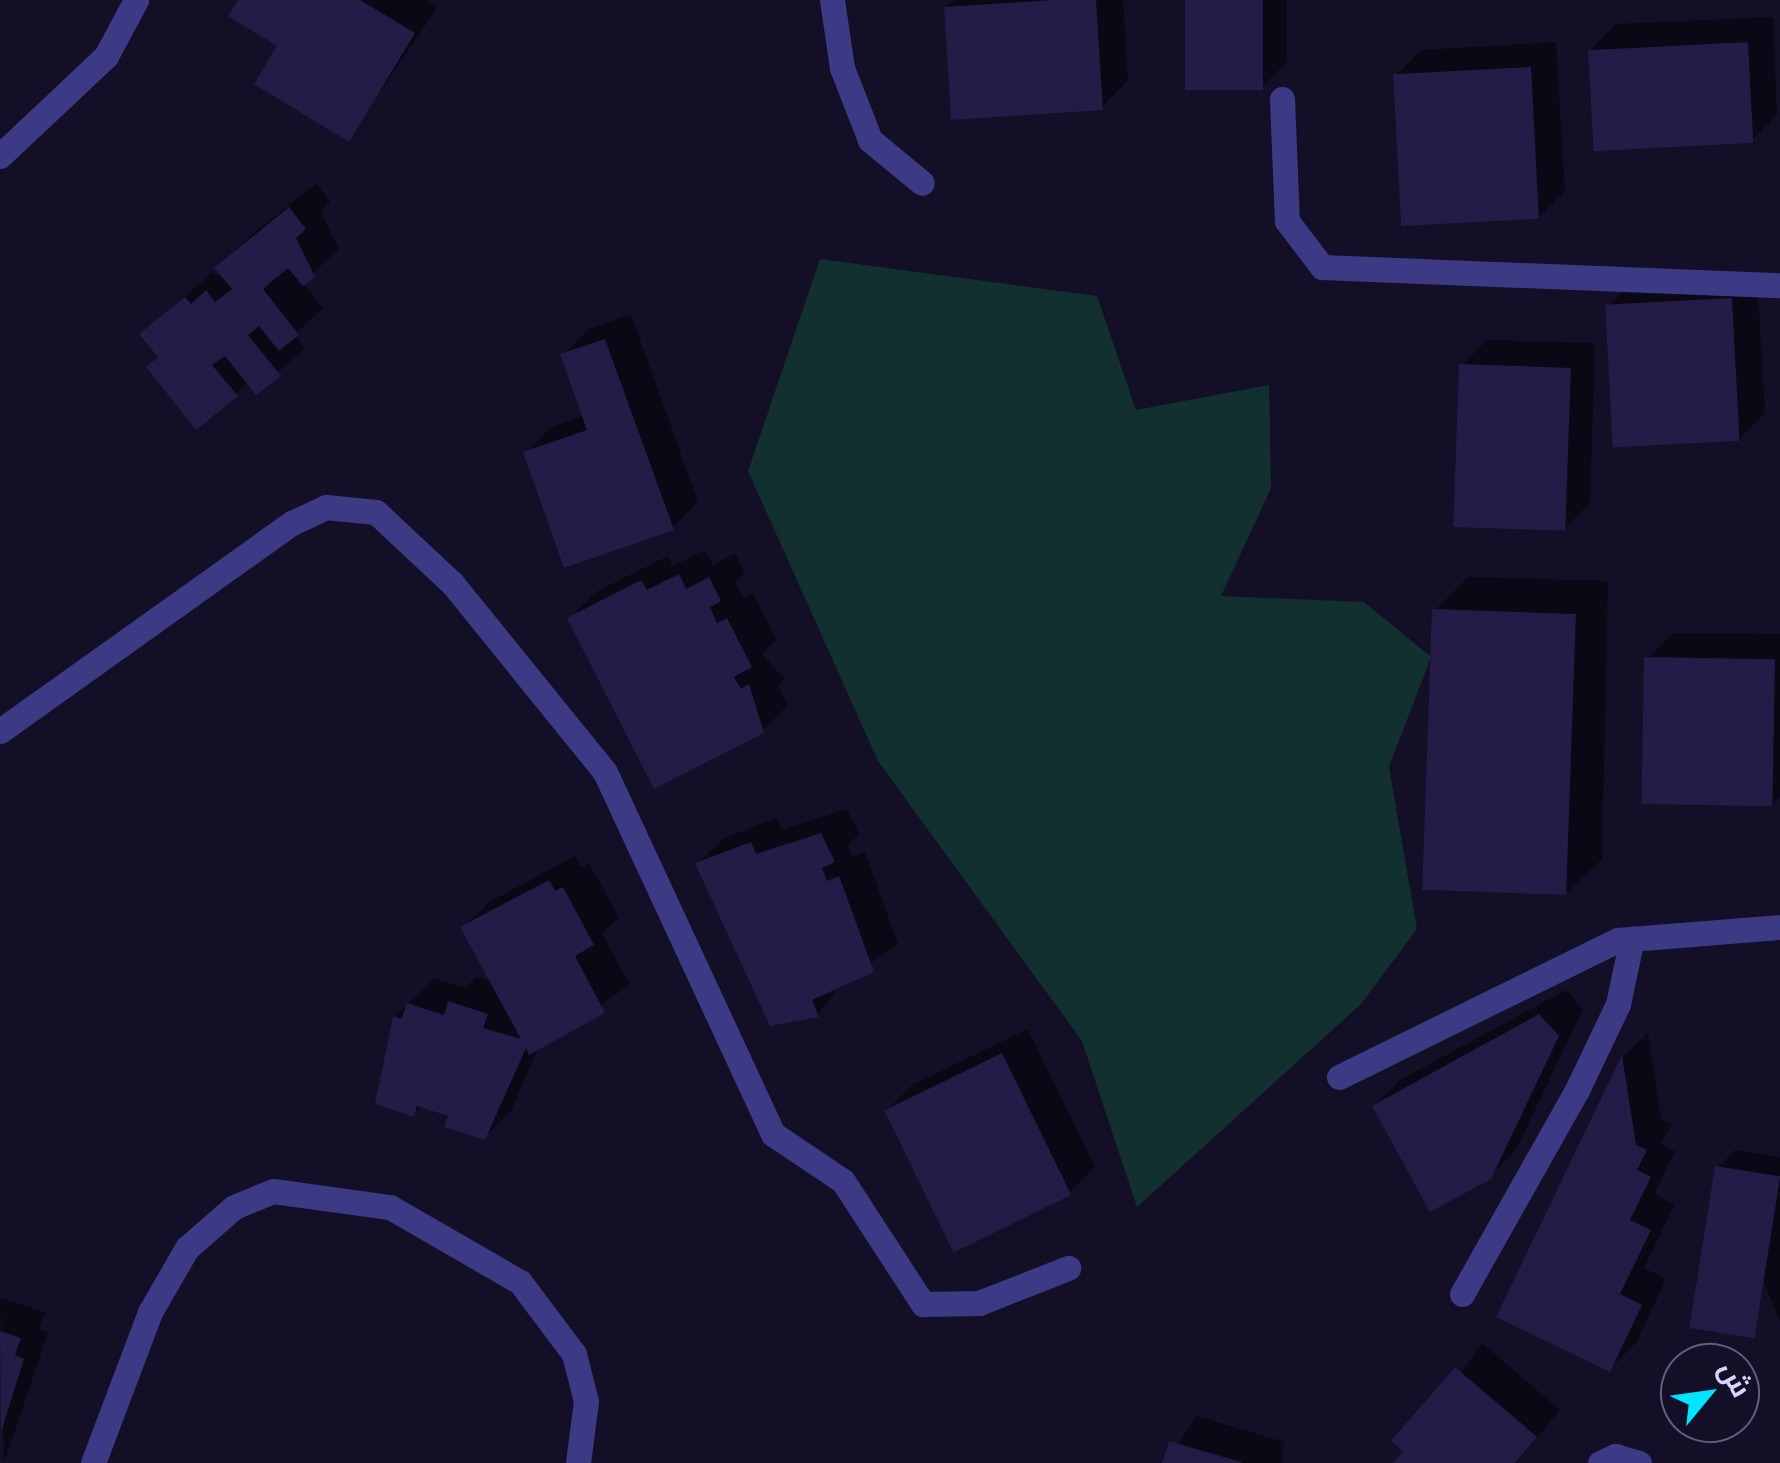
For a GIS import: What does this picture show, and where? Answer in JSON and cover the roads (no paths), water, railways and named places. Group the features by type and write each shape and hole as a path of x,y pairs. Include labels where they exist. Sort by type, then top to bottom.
{"street":[{"path":"0,156 106,56 136,0"},
{"path":"832,0 842,68 870,140 922,183"},
{"path":"1282,99 1287,221 1322,267 1780,285"},
{"path":"0,732 292,523 326,507 376,512 452,583 605,772 774,1134 842,1181 922,1304 979,1304 1068,1268"},
{"path":"1339,1078 1632,938 1780,927"},
{"path":"1462,1294 1578,1090 1618,1004 1632,938"},
{"path":"94,1463 150,1312 187,1248 234,1207 273,1191 390,1206 520,1282 574,1354 586,1401 578,1463"},
{"path":"1600,1463 1614,1456 1639,1463"}]}
